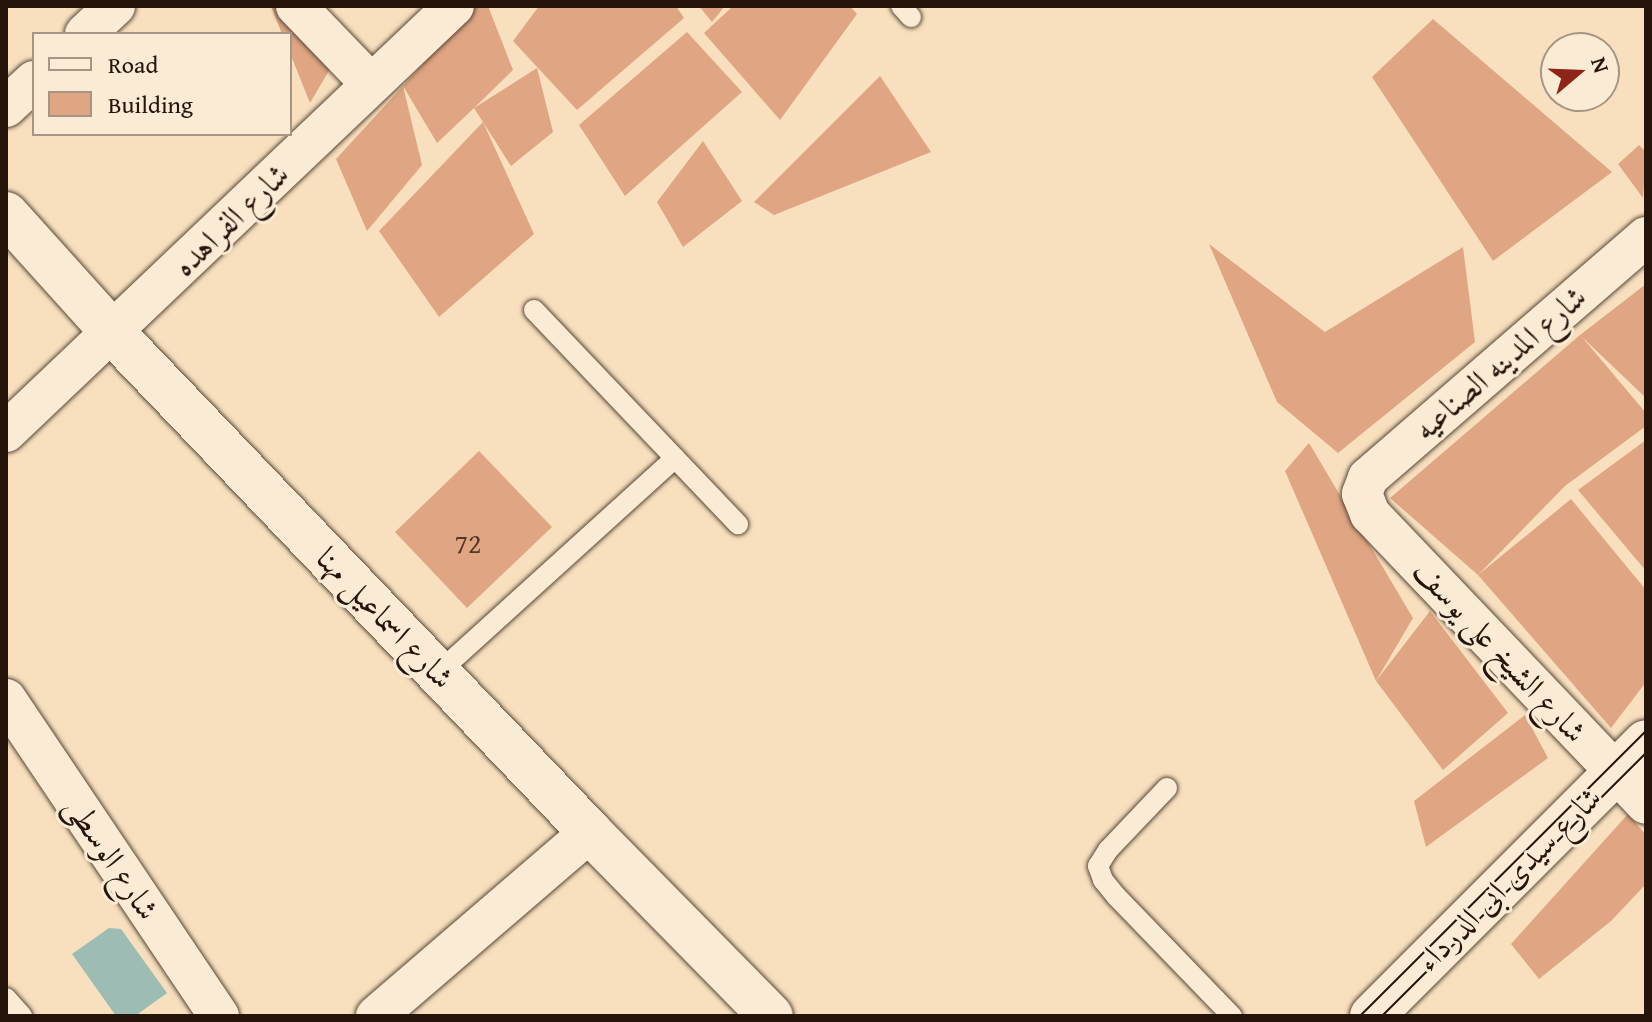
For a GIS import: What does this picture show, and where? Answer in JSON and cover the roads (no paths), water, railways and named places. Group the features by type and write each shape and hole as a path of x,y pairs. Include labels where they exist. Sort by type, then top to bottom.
{"main road":[{"name":"شارع اسماعيل مهنا","path":"6,214 113,333 590,832 771,1016"},
{"name":"شارع سيدى ابى الدرداء","path":"1372,1016 1646,742"}],"street":[{"path":"87,32 115,6"},
{"path":"296,6 371,84"},
{"name":"شارع الفراهده","path":"6,432 454,6"},
{"path":"6,107 32,83"},
{"name":"شارع المدينه الصناعيه","path":"1362,494 1368,478 1646,237"},
{"name":"شارع الشيخ على يوسف","path":"1362,494 1370,514 1646,804"},
{"name":"شارع الوسطى","path":"6,699 219,1016"},
{"path":"376,1016 590,832"}],"lane":[{"path":"534,310 738,524"},
{"path":"438,673 675,458"},
{"path":"1167,788 1108,850 1098,866 1103,880 1116,896 1232,1016"},
{"path":"6,998 22,1016"}],"water":[{"path":"109,928 121,929 167,993 135,1016 116,1016 72,954"}],"tram line":[{"path":"1360,1016 1646,731"},
{"path":"1382,1016 1646,753"}]}
